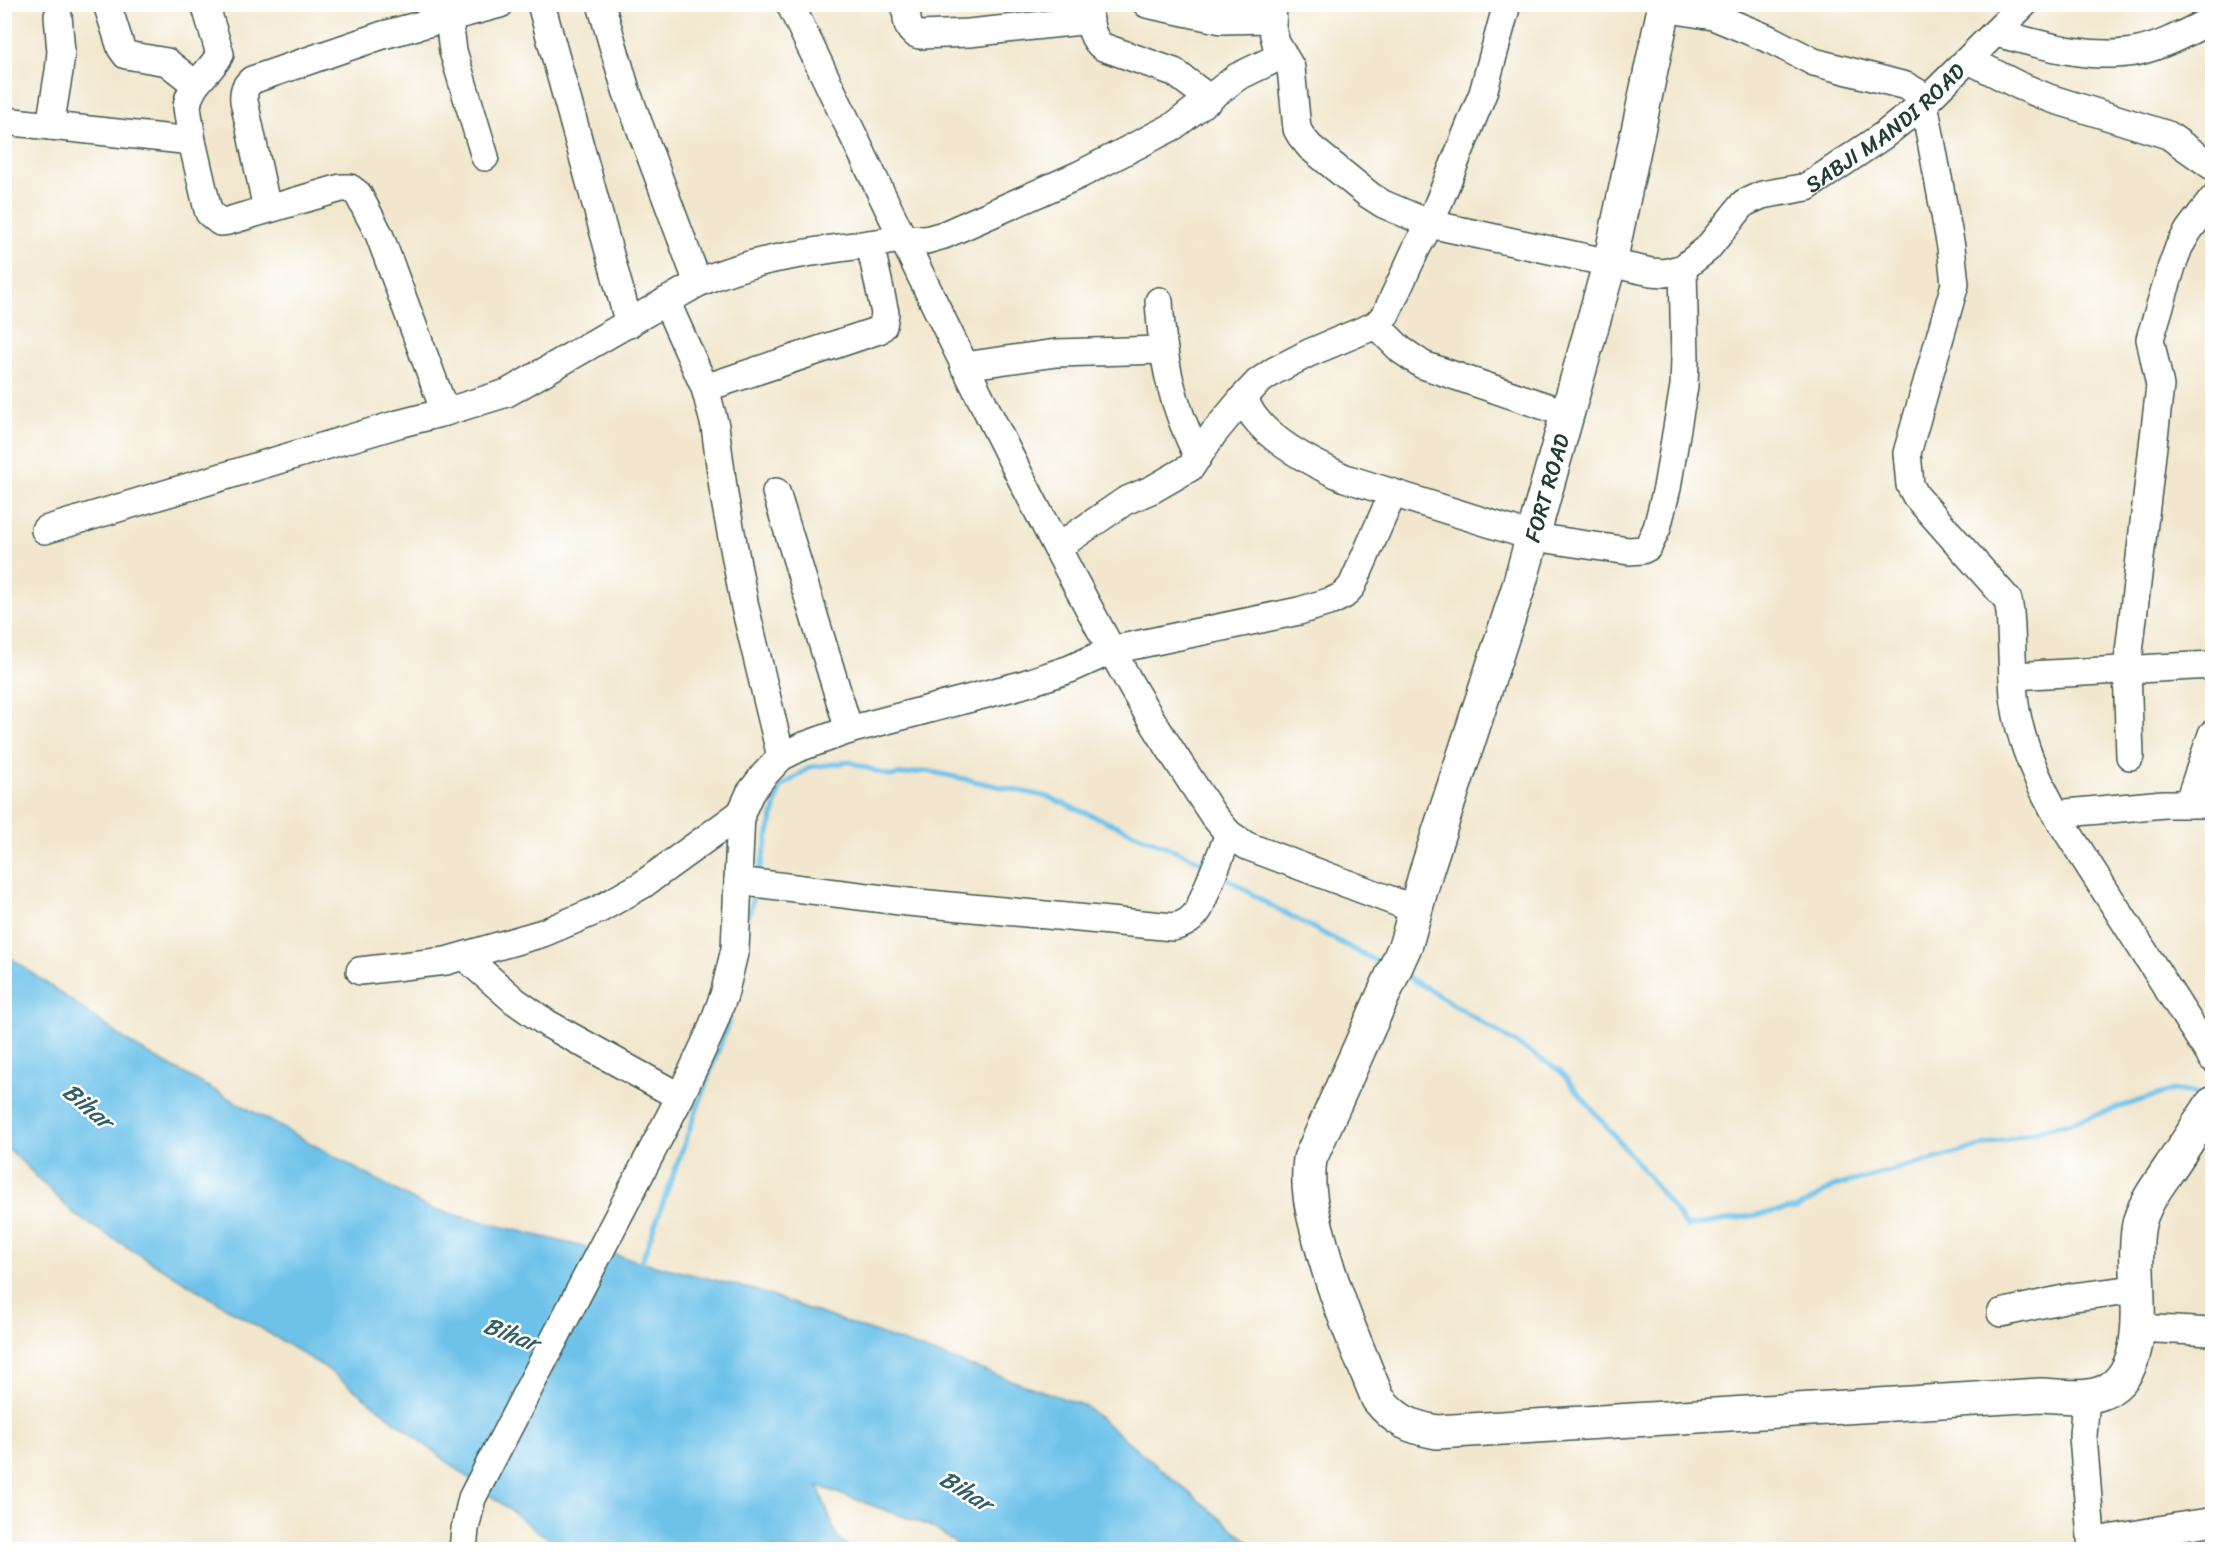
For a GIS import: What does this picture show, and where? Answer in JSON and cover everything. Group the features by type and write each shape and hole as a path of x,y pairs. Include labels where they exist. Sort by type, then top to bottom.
{"main road":[{"name":"FORT ROAD","path":"1664,6 1610,262 1518,589 1429,863 1417,910 1395,972 1310,1159 1307,1177 1311,1206 1331,1283 1378,1399 1390,1414 1398,1419 1413,1427 1437,1432 2041,1395 2086,1396"},
{"path":"2086,1396 2104,1392 2117,1384 2126,1374 2138,1329 2139,1222 2146,1203 2212,1104"}],"street":[{"path":"107,4 121,48 126,55 167,63 195,84"},
{"path":"205,4 220,54 215,63 195,84 188,96 187,107 192,141 209,213 220,222 228,221 341,188 350,188 358,194 379,234 445,412"},
{"path":"267,209 244,101 243,92 246,85 252,80 448,11 500,4"},
{"path":"541,4 629,324"},
{"path":"602,4 626,90 698,283"},
{"path":"790,4 964,366 1058,547 1133,689 1213,815 1229,834 1247,846 1417,910"},
{"path":"906,4 910,30 920,35 969,33 1088,12 1094,38 1102,46 1174,72 1210,99"},
{"path":"1147,4 1222,20 1272,12 1273,35 1292,73 1297,129 1301,136 1310,147 1383,204 1430,224 1651,272 1665,273 1683,268 1686,359 1682,410 1657,528 1648,547 1642,550 1629,551 1533,537 1345,478 1316,465 1268,432 1255,418 1243,398"},
{"path":"1058,547 1125,501 1153,489 1191,467 1213,434 1258,382 1309,353 1376,325 1386,314 1417,246 1430,224 1483,93 1507,4"},
{"name":"SABJI MANDI ROAD","path":"1683,268 1707,249 1744,203 1762,195 1807,188 1884,135 1924,103 2024,4"},
{"path":"1664,6 1713,16 1832,68 1906,86 1918,93 1924,103 1951,247 1955,284 1907,453 1910,485 1916,496 2008,600 2019,726 2041,787 2212,1058"},
{"path":"448,11 453,51 485,157"},
{"path":"50,126 60,61 58,16"},
{"path":"1997,33 2080,52 2113,54 2141,51 2160,45 2212,20"},
{"path":"45,530 507,393 666,301 725,270 760,261 870,244 903,239 935,238 1079,175 1174,126 1237,77 1283,55"},
{"path":"1969,60 2035,93 2168,135 2212,166"},
{"path":"4,121 192,141"},
{"path":"2130,756 2127,669 2160,386 2150,339 2179,247 2212,200"},
{"path":"705,388 879,330 883,326 885,313 870,244"},
{"path":"666,301 705,388 715,426 724,495 745,607 781,757"},
{"path":"1159,301 1163,350 1173,398 1198,457"},
{"path":"1376,325 1401,350 1423,365 1568,414"},
{"path":"964,366 1056,353 1163,350"},
{"path":"776,492 849,730"},
{"path":"463,1550 472,1498 680,1097 710,1033 724,995 735,948 741,813 750,793 781,757 801,747 849,730 1021,685 1070,669 1112,650 1332,602 1344,595 1352,586 1394,493"},
{"path":"2013,676 2212,665"},
{"path":"2056,814 2124,807 2200,804 2212,734"},
{"path":"360,971 446,961 543,933 598,910 642,885 741,813"},
{"path":"738,881 908,902 1173,927 1183,925 1194,918 1229,834"},
{"path":"465,957 515,1000 548,1024 680,1097"},
{"path":"2001,1313 2073,1297 2137,1289"},
{"path":"2138,1329 2212,1332"},
{"path":"2086,1396 2084,1436 2092,1545 2179,1525 2212,1522"}],"water":[{"name":"Bihar","path":"4,953 136,1047 428,1208 754,1290 1085,1406 1257,1549 964,1549 932,1527 818,1486 836,1535 850,1549 564,1549 533,1528 326,1368 76,1216 5,1145"}],"waterway":[{"path":"758,877 780,788 810,767 850,762 890,776 927,771 1048,797 1198,860 1207,866"},
{"path":"1220,874 1268,904 1385,966"},
{"path":"749,915 754,892"},
{"path":"1404,975 1560,1071 1649,1177 1687,1227 1797,1208 1835,1186 2086,1118 2173,1090 2205,1095"},
{"path":"640,1266 730,1018"}]}
